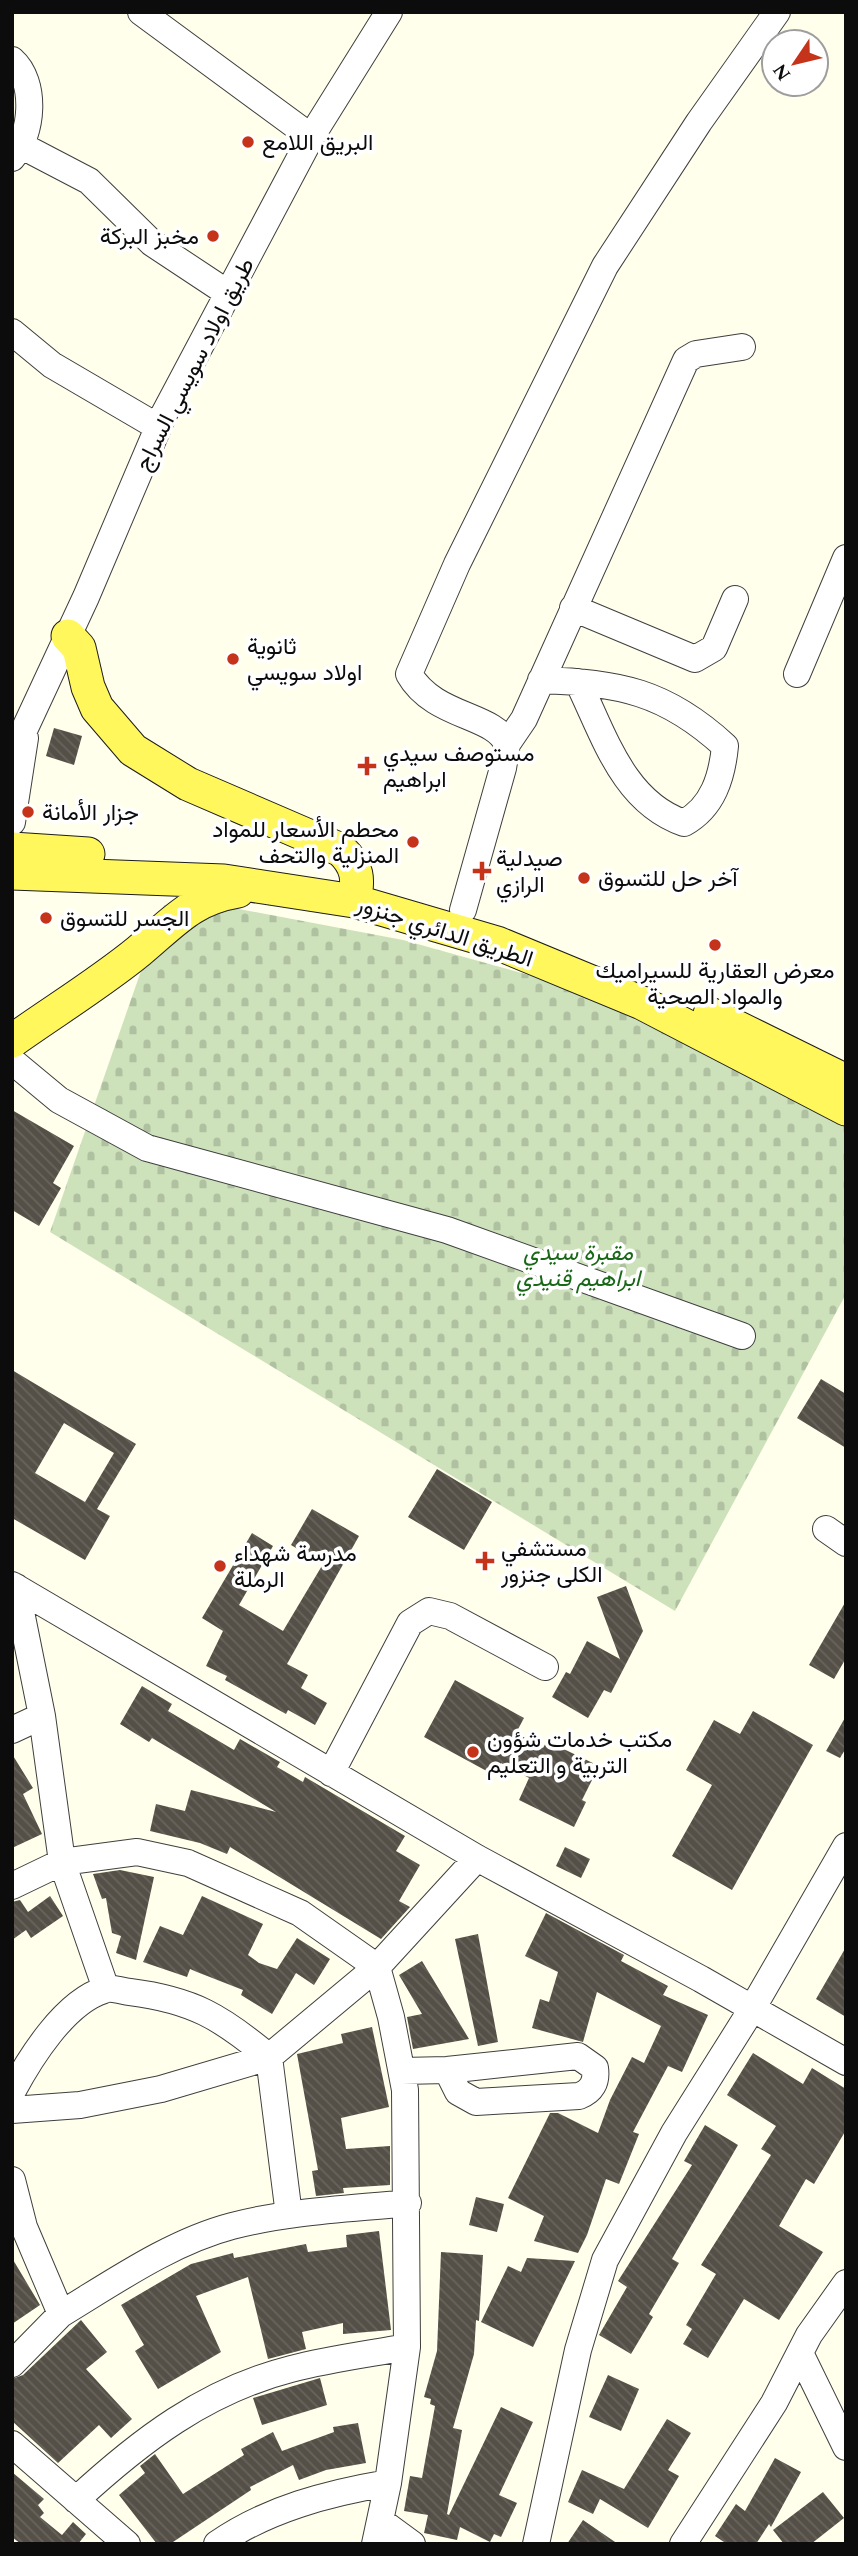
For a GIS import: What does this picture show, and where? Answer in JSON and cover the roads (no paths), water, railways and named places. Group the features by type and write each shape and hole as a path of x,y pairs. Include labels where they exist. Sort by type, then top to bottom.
{"main road":[{"path":"68,636 79,648 88,687 97,708 133,750 188,784 335,846 351,861 357,891"},
{"name":"الطريق الدائري جنزور","path":"12,849 225,862 357,891 463,910 632,977 846,1081"},
{"name":"الطريق الدائري جنزور","path":"12,873 224,881 261,887 357,891 497,943 642,1003 846,1109"},
{"path":"12,1041 139,951 174,918 195,904 225,893 261,887"}],"street":[{"path":"141,12 311,137"},
{"name":"طريق اولاد سويسي السراج","path":"23,725 68,636 158,427 311,137 389,12"},
{"path":"508,744 498,730 437,704 419,691 409,674 462,552 604,267 707,111 777,12"},
{"path":"12,60 26,78 28,96 17,152 89,181 152,243 229,293"},
{"path":"12,332 52,365 158,427"},
{"path":"463,910 508,744 524,719 686,360 696,354 742,347"},
{"path":"797,674 846,558"},
{"path":"573,608 695,659 714,648 735,598"},
{"path":"541,680 578,681 606,683 666,702 706,728 725,746 722,776 699,815 684,823 662,816 624,779 578,681"},
{"path":"12,756 23,725"},
{"path":"12,822 23,725"},
{"path":"12,1061 59,1100 146,1148 447,1230 742,1336"},
{"path":"14,1586 42,1716 62,1862 106,1989"},
{"path":"14,1586 477,1858 846,2062"},
{"path":"331,1773 410,1623 429,1611 450,1616 545,1667"},
{"path":"12,1730 42,1716"},
{"path":"536,2544 578,2350 605,2260 674,2133 752,2009 846,1846"},
{"path":"12,1886 62,1862 137,1852 188,1863 300,1913 377,1967 405,2090 408,2203 407,2347 388,2483 378,2533 412,2544"},
{"path":"12,2110 80,2105 161,2089 269,2057 377,1967 477,1858"},
{"path":"12,2092 30,2057 56,2028 80,2002 106,1989 195,2005 240,2033 269,2057 289,2215"},
{"path":"402,2071 447,2070 578,2056 595,2068 596,2076 593,2086 579,2096 476,2102 457,2092 447,2070"},
{"path":"12,2180 24,2227 61,2314"},
{"path":"12,2364 61,2314 176,2249 230,2227 289,2215 408,2203"},
{"path":"683,2544 774,2403 800,2353 846,2283"},
{"path":"76,2500 132,2449 183,2414 289,2370 407,2347"},
{"path":"800,2353 846,2447"},
{"path":"12,2444 128,2544"},
{"path":"218,2544 251,2524 279,2512 343,2491 388,2483"}],"place":[{"name":"البريق اللامع","path":"248,142"},
{"name":"مخبز البركة","path":"213,236"},
{"name":"ثانوية اولاد سويسي","path":"233,659"},
{"name":"مستوصف سيدي ابراهيم","path":"367,766"},
{"name":"جزار الأمانة","path":"28,812"},
{"name":"محطم الأسعار للمواد المنزلية والتحف","path":"413,842"},
{"name":"صيدلية الرازي","path":"482,871"},
{"name":"آخر حل للتسوق","path":"584,878"},
{"name":"الجسر للتسوق","path":"46,918"},
{"name":"معرض العقارية للسيراميك والمواد الصحية","path":"715,945"},
{"name":"مستشفي الكلى جنزور","path":"485,1561"},
{"name":"مدرسة شهداء الرملة","path":"220,1566"},
{"name":"مكتب خدمات شؤون التربية و التعليم","path":"473,1752"}],"park label":[{"name":"مقبرة سيدي ابراهيم قنيدي","path":"578,1265"}]}
